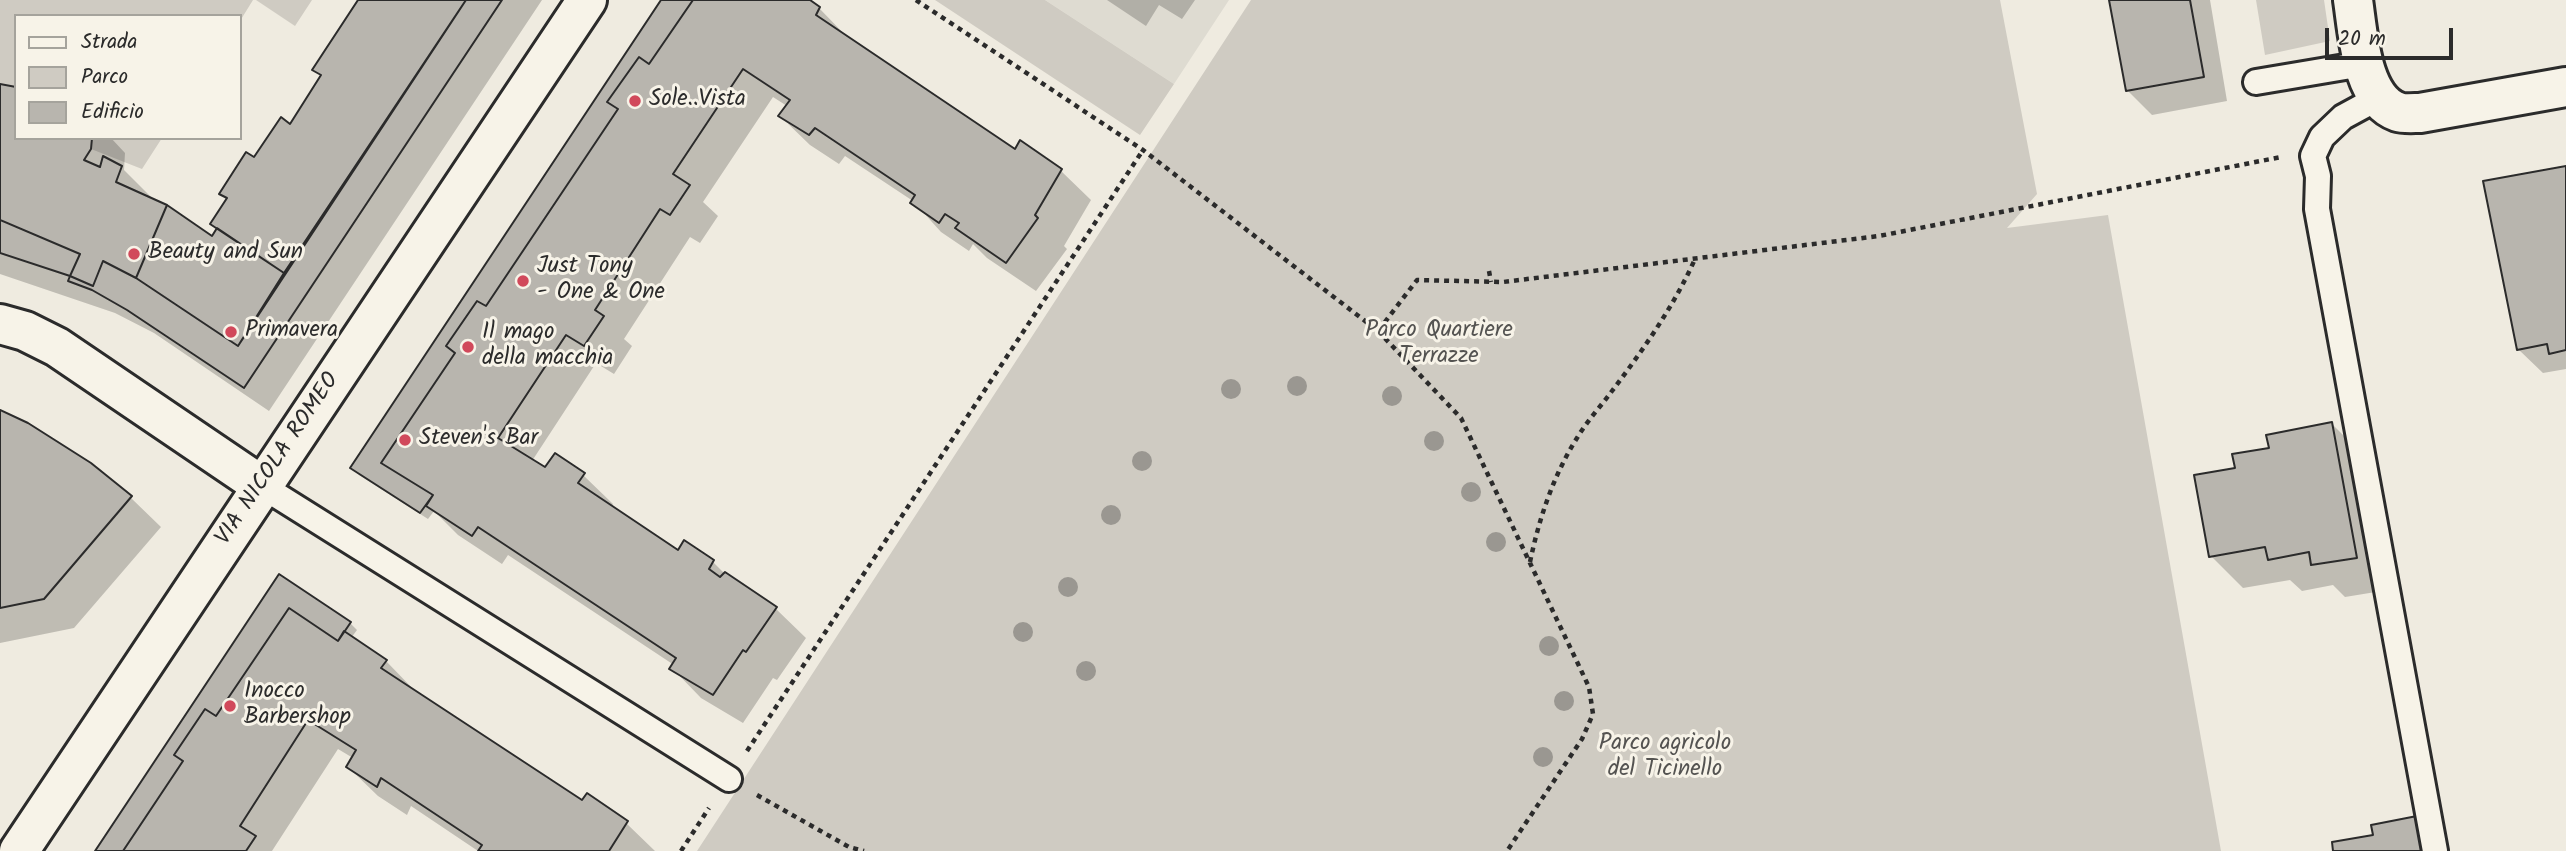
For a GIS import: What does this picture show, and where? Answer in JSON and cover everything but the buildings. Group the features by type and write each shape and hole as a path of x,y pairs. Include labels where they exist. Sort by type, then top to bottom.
{"street":[{"name":"VIA NICOLA ROMEO","path":"19,851 587,0"},
{"path":"2353,0 2370,81 2398,112 2420,113 2566,87"},
{"path":"0,324 24,331 57,347 262,486"}],"lane":[{"path":"2256,82 2370,81"},
{"path":"2370,81 2343,117 2322,137 2313,156 2318,176 2317,209 2435,851"},
{"path":"262,486 716,768 729,779"}],"path":[{"path":"916,0 1143,150 1378,331 1461,418 1589,687 1593,715 1582,739 1507,851"},
{"path":"681,851 1143,150"},
{"path":"1378,331 1417,280 1503,282 1879,236 2275,158 2313,156"},
{"path":"1530,562 1538,523 1548,496 1577,438 1645,345 1684,285 1695,259"},
{"path":"1489,271 1491,282"},
{"path":"729,779 849,847 864,851"}],"shaded area":[{"path":"1045,0 1229,0 1174,84"}],"green space":[{"path":"0,0 253,0 242,18 242,14 14,14 14,87 0,84"},
{"path":"256,0 312,0 295,26"},
{"path":"935,0 1045,0 1174,84 1140,135"},
{"name":"Parco Quartiere Terrazze","path":"1251,0 2000,0 2037,194 2007,228 2108,215 2221,851 697,851"},
{"path":"2256,0 2324,0 2330,41 2265,55"},
{"path":"92,140 161,140 142,169 91,149"}],"place":[{"name":"Sole..Vista","path":"635,101"},
{"name":"Beauty and Sun","path":"134,254"},
{"name":"Just Tony - One & One","path":"523,281"},
{"name":"Primavera","path":"231,332"},
{"name":"Il mago della macchia","path":"468,347"},
{"name":"Steven's Bar","path":"405,440"},
{"name":"Inocco Barbershop","path":"230,706"}],"park label":[{"name":"Parco agricolo del Ticinello","path":"1665,758"}]}
